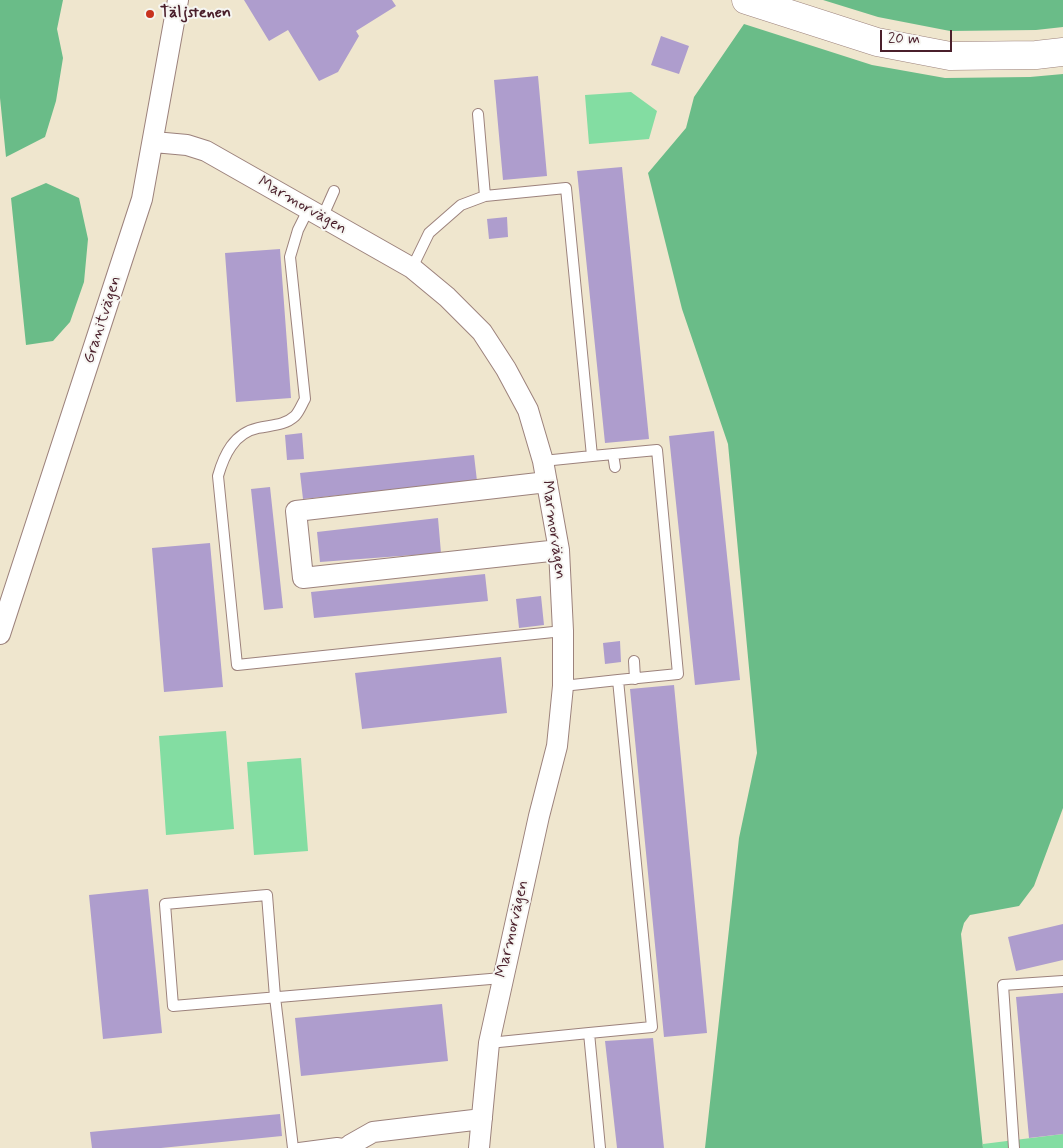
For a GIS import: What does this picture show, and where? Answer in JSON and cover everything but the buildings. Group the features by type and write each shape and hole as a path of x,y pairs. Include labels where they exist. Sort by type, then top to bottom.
{"street":[{"name":"Granitvägen","path":"0,634 142,199 154,142 178,0"},
{"path":"746,0 877,42 950,56 1036,55 1063,52"},
{"name":"Marmorvägen","path":"154,142 187,146 206,151 412,268 447,297 482,332 506,369 528,410 543,461 559,550 563,631 563,686 557,746 539,816 489,1043 479,1148"},
{"path":"547,482 296,511 303,578 559,550"},
{"path":"349,1147 373,1132 482,1119"}],"lane":[{"path":"478,114 485,196"},
{"path":"412,268 429,232 461,204 485,196 566,188 592,456"},
{"path":"334,191 315,214 298,230 290,257 304,399 295,416 280,425 256,428 242,434 230,446 223,459 218,476 237,665 563,631"},
{"path":"543,461 657,450 678,674 563,686"},
{"path":"613,454 615,467"},
{"path":"634,661 636,679"},
{"path":"489,1043 541,1042 589,1033 652,1027 618,680"},
{"path":"293,1148 275,997 267,895 165,904 173,1006 275,997 502,978"},
{"path":"1014,1148 1003,986 1063,981"},
{"path":"589,1033 600,1148"},
{"path":"299,1148 338,1143 349,1147"}],"green space":[{"path":"0,0 63,0 57,29 63,58 56,101 45,137 6,157 0,98"},
{"path":"823,0 1063,0 1063,27 1036,30 950,31 878,17"},
{"path":"744,24 872,65 945,78 1030,77 1063,74 1063,808 1034,886 1019,906 970,915 964,923 961,934 983,1148 705,1148 739,838 757,753 728,444 682,309 648,173 686,128 694,97"},
{"path":"631,92 657,111 649,139 589,144 585,95"},
{"path":"46,183 79,198 88,239 84,282 70,322 53,341 26,345 11,198"},
{"path":"226,731 234,829 166,835 159,736"},
{"path":"301,758 308,851 254,855 247,762"},
{"path":"1063,1134 1063,1148 983,1148 983,1144"}],"place":[{"name":"Täljstenen","path":"150,14"}]}
